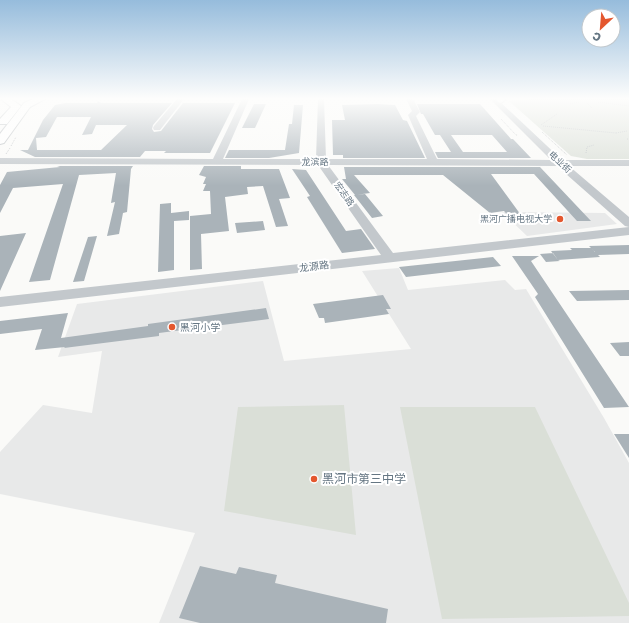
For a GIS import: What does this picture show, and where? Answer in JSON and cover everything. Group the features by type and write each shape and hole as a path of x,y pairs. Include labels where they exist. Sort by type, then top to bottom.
{"main road":[{"path":"0,141 10,128"}],"street":[{"path":"218,161 233,128"},
{"path":"321,128 321,162"},
{"path":"418,128 433,162"},
{"name":"电业街","path":"530,128 629,223"},
{"name":"龙滨路","path":"0,160 321,162 566,161 629,163"},
{"name":"电业街","path":"566,161 572,168 629,217"},
{"name":"宏志路","path":"321,162 389,257"},
{"name":"龙源路","path":"0,302 629,231"}],"path":[{"path":"580,128 616,133 627,132"},
{"path":"541,132 566,161"},
{"path":"11,146 16,138"},
{"path":"586,153 587,147 594,145"}],"shaded area":[{"path":"540,128 629,128 629,159 587,159 571,156"},
{"name":"黑河广播电视大学","path":"502,212 605,213 617,224 527,236"},
{"name":"黑河市第三中学","path":"399,268 408,290 505,280 515,290 526,289 604,418 629,463 629,623 159,623 195,533 0,494 0,452 43,405 92,413 102,351 58,357 77,304 263,281 284,361 411,349 362,271"},
{"path":"344,405 356,535 224,511 238,407"},
{"path":"400,407 535,407 629,603 629,616 442,619"}],"building":[{"path":"39,128 51,128 46,137 36,138 37,150 101,150 124,128 152,128 154,132 161,131 163,128 222,128 210,153 164,153 166,151 145,151 140,157 35,157 20,150 28,150"},
{"path":"85,128 95,128 92,134 82,135"},
{"path":"288,128 301,128 299,153 269,158 225,158 229,150 285,150"},
{"path":"332,128 410,128 425,158 343,158 343,155 333,155"},
{"path":"431,128 501,128 531,158 438,158 435,152 451,152 440,135 435,135","holes":["451,135 492,135 507,152 463,152"]},
{"path":"57,166 133,166 131,169 127,212 123,213 119,234 107,236 115,202 111,203 116,173 79,175 50,280 29,282 63,184 13,188 0,213 0,185 7,172 60,167"},
{"path":"204,166 241,166 241,169 279,169 290,198 279,199 288,226 276,227 263,186 247,187 248,194 225,197 229,231 201,234 202,269 190,270 190,216 211,214 210,191 203,191 206,184 203,184 206,177 199,175"},
{"path":"344,167 540,167 591,221 577,221 534,174 491,174 526,222 514,222 504,211 490,213 443,175 354,175 370,193 355,195 342,179 346,179"},
{"path":"292,169 306,170 346,231 361,229 375,249 342,253 307,197 310,196"},
{"path":"365,194 383,216 372,218 354,195"},
{"path":"171,203 171,213 189,211 189,220 174,221 174,270 158,272 160,204"},
{"path":"263,221 265,230 237,233 235,223"},
{"path":"26,233 0,291 0,236"},
{"path":"97,236 84,281 73,282 88,237"},
{"path":"629,245 629,254 598,255 600,257 546,262 540,254 553,253 551,251 572,250 570,248 591,248 589,246"},
{"path":"512,256 539,256 531,261 629,407 604,408 535,297 538,294"},
{"path":"493,257 501,266 406,277 399,267"},
{"path":"629,290 629,300 577,301 569,291"},
{"path":"383,295 391,309 386,309 389,314 325,323 324,318 319,318 313,304"},
{"path":"266,308 269,319 159,333 159,336 64,348 65,347 35,350 42,329 0,334 0,321 68,313 61,338 148,326 148,324"},
{"path":"629,342 629,356 620,356 610,343"},
{"path":"614,434 629,434 629,458"},
{"path":"200,566 236,574 239,567 277,575 275,583 388,609 386,623 200,623 179,618"}],"place":[{"name":"黑河广播电视大学","path":"560,219"},
{"name":"黑河小学","path":"172,327"},
{"name":"黑河市第三中学","path":"314,479"}]}
